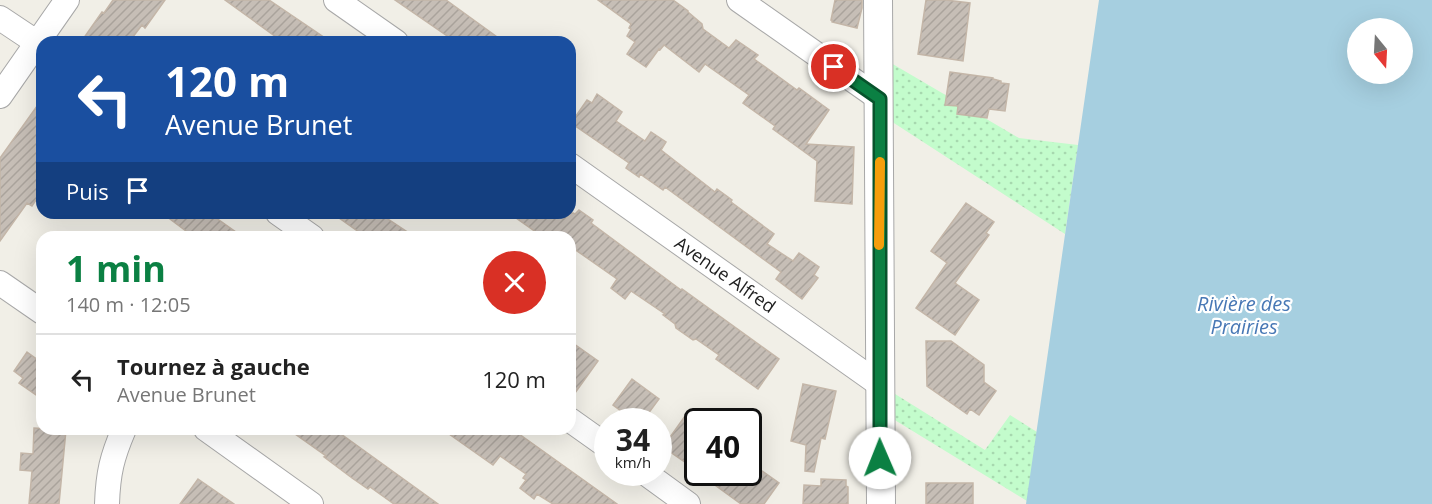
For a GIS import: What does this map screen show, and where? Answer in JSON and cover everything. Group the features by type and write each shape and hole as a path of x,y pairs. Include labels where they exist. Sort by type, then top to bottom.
{"street":[{"path":"45,36 67,0"},
{"path":"336,0 387,36"},
{"path":"739,0 880,99"},
{"path":"878,0 881,504"},
{"path":"0,18 36,41"},
{"path":"0,96 36,49"},
{"name":"Avenue Alfred","path":"576,169 879,384"},
{"path":"286,219 304,231"},
{"path":"0,283 36,308"},
{"path":"576,424 594,437"},
{"path":"107,504 108,475 122,435"},
{"path":"214,435 311,504"},
{"path":"663,486 688,504"}],"green space":[{"path":"879,56 1019,138 1078,145 1065,234 880,114"},
{"path":"879,384 985,450 1010,415 1037,432 1027,501 880,411"}],"water":[{"name":"Rivière des Prairies","path":"1099,0 1432,0 1432,504 1026,504"}],"building":[{"path":"113,0 165,0 145,28 142,25 134,36 85,36 102,12 104,13"},
{"path":"225,0 269,0 322,36 275,36"},
{"path":"395,0 446,0 496,36 447,36"},
{"path":"598,0 673,0 702,24 703,29 729,48 736,40 758,55 754,59 829,110 806,144 854,147 852,204 815,201 817,161 773,129 775,126 743,103 749,95 705,64 699,72 664,45 646,67 627,54 635,42 627,36 631,24"},
{"path":"835,0 862,0 857,28 832,22"},
{"path":"926,0 970,3 963,61 918,54"},
{"path":"950,72 993,78 1001,83 1009,84 1005,111 989,109 987,118 957,114 958,106 945,105"},
{"path":"597,94 622,112 616,121 645,141 651,132 666,142 661,150 715,192 717,189 732,200 731,202 774,234 767,244 793,261 799,253 819,267 814,275 818,278 802,299 776,279 781,272 665,187 663,190 640,174 639,177 626,168 629,163 576,126 576,116 587,100 592,103"},
{"path":"36,107 36,200 32,206 27,203 0,241 0,158"},
{"path":"966,203 994,222 986,233 989,235 955,283 979,300 955,335 916,308 947,263 931,251"},
{"path":"579,210 593,220 591,223 779,359 758,389 716,359 719,355 676,328 675,324 663,315 665,314 631,291 625,299 611,288 617,279 576,250 576,231 534,231 518,219 576,219 576,213"},
{"path":"170,219 218,219 234,231 186,231"},
{"path":"340,219 388,219 406,231 358,231"},
{"path":"926,341 951,341 984,365 984,382 996,391 979,415 970,409 967,414 927,386"},
{"path":"576,345 598,361 576,392"},
{"path":"27,352 36,359 36,395 19,383 23,378 14,371"},
{"path":"632,379 659,399 652,408 617,408 613,405"},
{"path":"803,384 836,391 825,439 821,438 814,472 805,471 806,445 791,441"},
{"path":"684,417 684,461 672,453 672,434"},
{"path":"34,428 36,428 36,435 66,435 59,504 29,504 32,471 20,470 21,453 33,454"},
{"path":"296,435 342,435 438,504 394,504 370,487 368,489 352,478 324,457 326,456"},
{"path":"450,435 520,435 617,504 553,504 537,494 534,499 520,488 526,480 523,478 526,474 500,456 493,465"},
{"path":"762,471 779,483 764,504 741,504 716,486 762,486"},
{"path":"198,479 234,504 180,504"},
{"path":"821,479 846,480 848,504 803,504 804,485 821,486"},
{"path":"926,483 973,483 973,504 926,504"}],"slow traffic":[{"path":"879,245 880,162"}],"route":[{"path":"834,67 880,99 880,458"}]}
